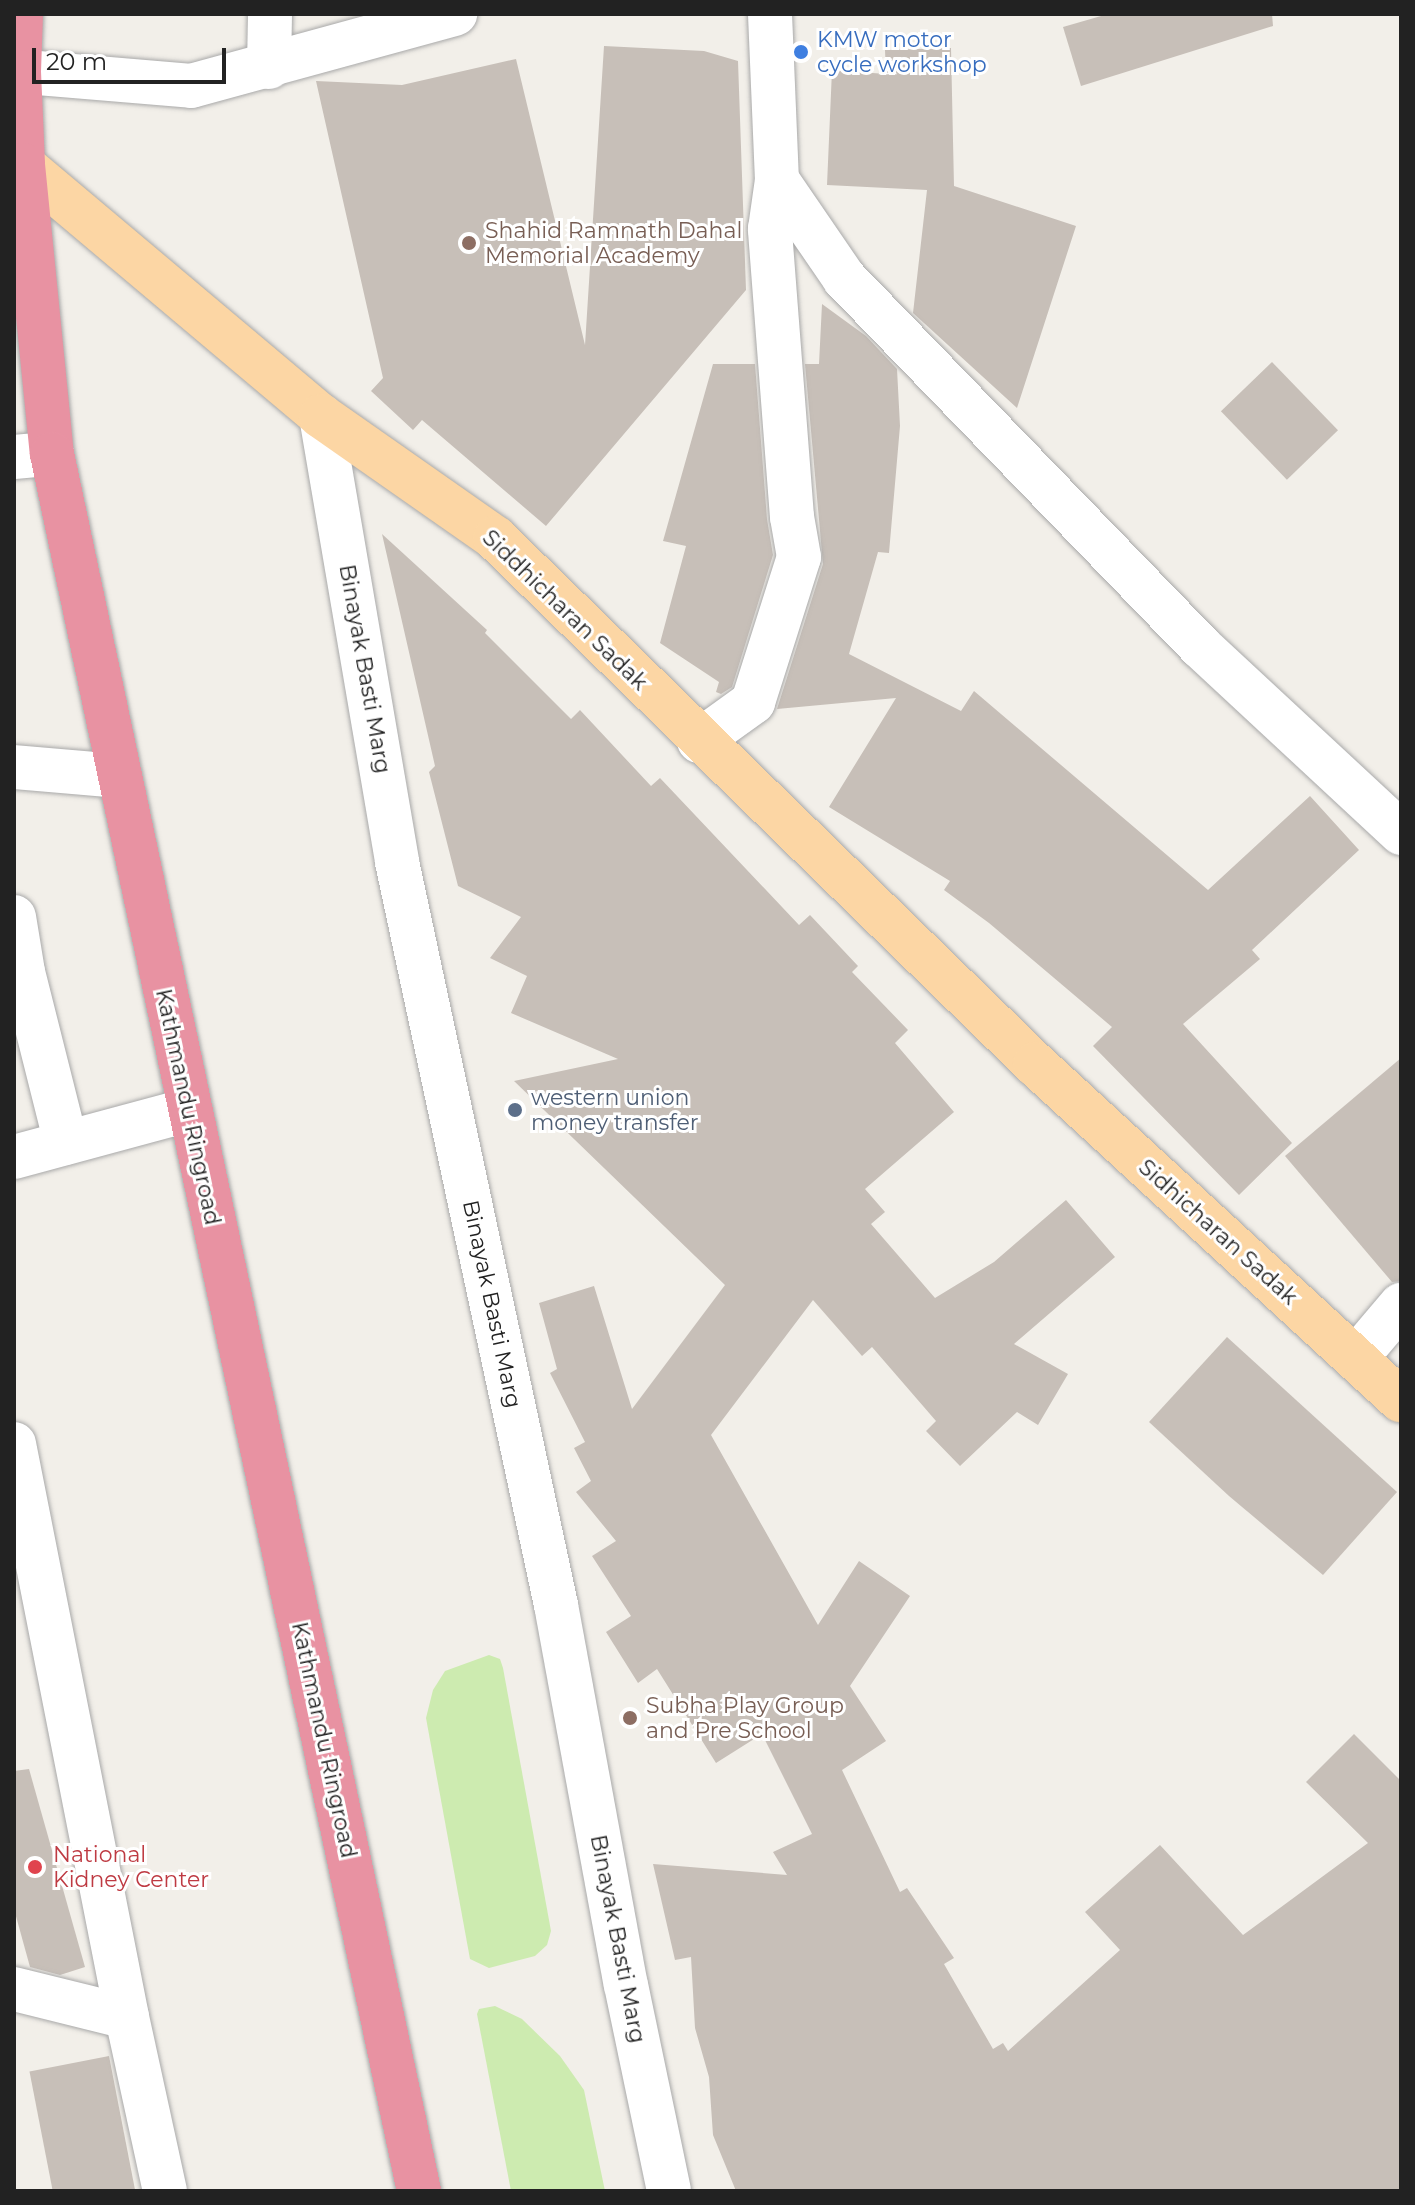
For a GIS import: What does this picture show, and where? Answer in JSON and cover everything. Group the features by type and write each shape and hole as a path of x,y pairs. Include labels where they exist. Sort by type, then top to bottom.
{"highway":[{"name":"Kathmandu Ringroad","path":"21,14 16,72 23,165 33,456 119,776 419,2191"}],"main road":[{"name":"Siddhicharan Sadak","path":"23,165 321,416 495,538 699,741 1035,1064"},
{"name":"Sidhicharan Sadak","path":"1035,1064 1401,1400"}],"street":[{"path":"269,67 270,14"},
{"path":"16,72 191,86 455,14"},
{"path":"699,741 753,702 799,557 792,517 770,229 777,180 770,14"},
{"path":"777,180 844,278 1200,646 1401,833"},
{"name":"Binayak Basti Marg","path":"321,416 397,862 556,1605 626,1985 669,2191"},
{"path":"14,767 119,776"},
{"path":"14,917 23,972 66,1143"},
{"path":"14,1157 188,1110"},
{"path":"1356,1358 1401,1305"},
{"path":"14,1444 127,2017 165,2191"},
{"path":"14,1989 127,2017"}],"green space":[{"path":"489,1655 500,1659 503,1668 551,1931 547,1945 535,1956 489,1968 470,1959 426,1718 433,1690 445,1671"},
{"path":"495,2006 522,2019 560,2056 584,2090 605,2191 511,2191 477,2014 479,2009"}],"building":[{"path":"1108,14 1272,14 1273,26 1081,86 1063,27"},
{"path":"604,46 704,51 738,61 746,290 546,526 422,420 413,430 371,391 383,378 316,81 402,85 516,59 585,345"},
{"path":"951,48 954,186 1076,226 1017,408 913,313 927,190 827,185 832,70 886,74 885,50"},
{"path":"822,304 866,336 897,369 900,426 889,553 878,552 849,654 961,711 974,691 1208,890 1310,796 1359,850 1252,950 1260,959 1183,1024 1292,1143 1239,1195 1093,1046 1112,1027 989,923 944,890 950,881 829,807 896,698 777,709 823,564 805,364 819,364"},
{"path":"1272,362 1338,430 1287,480 1221,411"},
{"path":"713,364 755,364 767,519 773,555 732,687 721,694 716,692 719,682 660,643 686,546 663,541"},
{"path":"382,534 487,630 485,633 571,719 580,710 651,786 660,778 799,925 810,915 858,966 852,972 908,1030 895,1043 954,1112 865,1189 885,1212 871,1224 935,1298 994,1262 1066,1200 1115,1257 1014,1344 1068,1374 1038,1425 1017,1412 960,1466 926,1431 936,1421 872,1347 862,1356 813,1300 711,1435 818,1625 859,1561 910,1596 850,1686 886,1741 842,1770 900,1892 907,1888 954,1958 944,1964 993,2049 1003,2043 1008,2051 1120,1950 1085,1912 1160,1845 1243,1935 1368,1843 1306,1782 1354,1734 1401,1781 1401,2191 736,2191 713,2135 709,2077 695,2028 691,1957 675,1960 653,1864 787,1875 773,1852 812,1834 762,1734 716,1763 657,1669 638,1683 606,1632 631,1616 592,1556 616,1541 576,1492 591,1481 574,1448 585,1442 550,1373 557,1369 539,1303 594,1286 632,1409 725,1285 514,1081 618,1059 511,1013 527,976 490,958 521,917 458,886 429,772 435,766"},
{"path":"1401,1058 1401,1281 1392,1282 1285,1156"},
{"path":"1227,1337 1397,1492 1323,1575 1229,1496 1149,1422"},
{"name":"National Kidney Center","path":"29,1769 85,1967 60,1975 30,1967 14,1909 14,1771"},
{"path":"109,2056 135,2190 53,2191 29,2071"}],"place":[{"name":"KMW motor cycle workshop","path":"801,52"},
{"name":"Shahid Ramnath Dahal Memorial Academy","path":"469,243"},
{"name":"western union money transfer","path":"515,1110"},
{"name":"Subha Play Group and Pre School","path":"630,1718"},
{"name":"National Kidney Center","path":"35,1867"}]}
